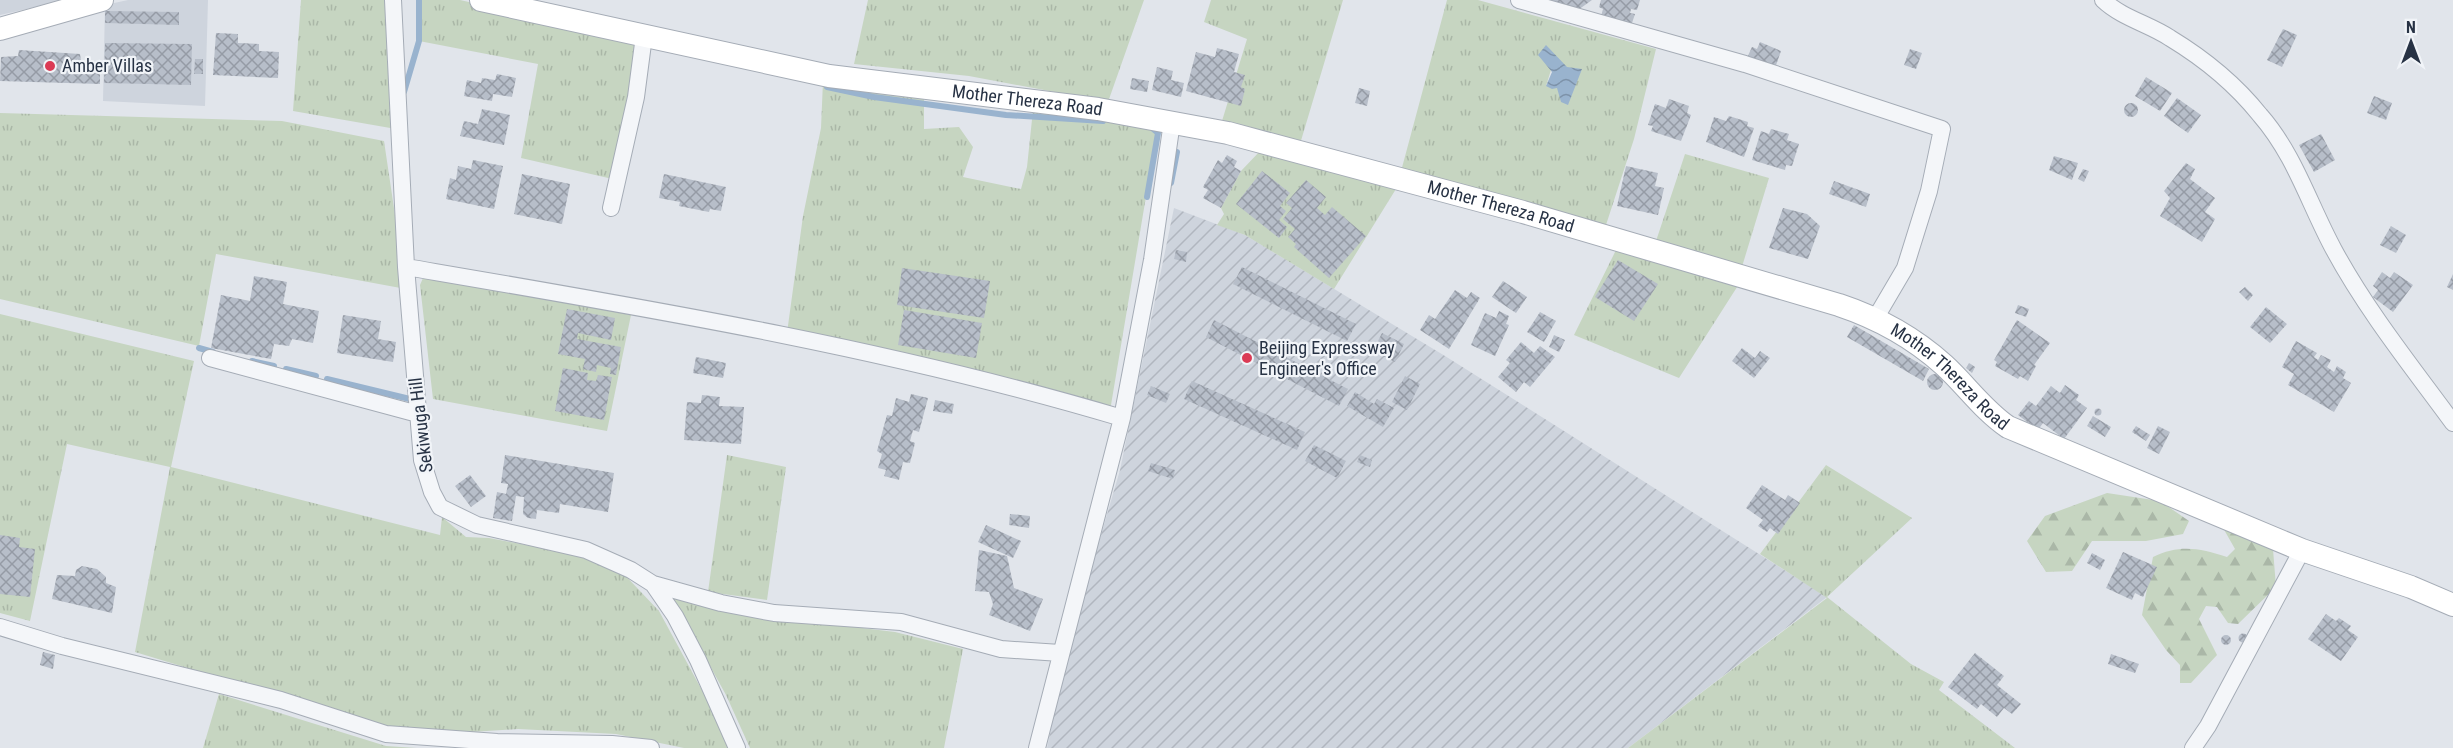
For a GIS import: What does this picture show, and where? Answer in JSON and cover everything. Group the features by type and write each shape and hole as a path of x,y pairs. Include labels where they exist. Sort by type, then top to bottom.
{"street":[{"path":"0,29 102,0"},
{"name":"Sekiwuga Hill","path":"393,0 406,267 418,414 426,476 440,507 477,525 586,550 631,570 653,584 675,616 698,660 737,748"},
{"name":"Mother Thereza Road","path":"481,0 829,76 1098,109 1250,139 1523,212 1839,305 1875,319 1916,343 1944,365 1989,412 2008,427 2302,550 2410,587 2453,605"},
{"path":"1520,0 1745,64 1942,129 1929,191 1905,268 1875,319"},
{"path":"2103,0 2118,12 2169,37 2190,52 2259,113 2278,136 2295,164 2334,251 2376,318 2453,423"},
{"path":"611,208 636,97 645,36"},
{"path":"1038,748 1060,653 1122,418 1152,260 1172,122"},
{"path":"406,267 605,301 818,343 984,380 1122,418"},
{"path":"210,358 418,414"},
{"path":"2193,748 2208,726 2302,550"},
{"path":"653,584 721,603 774,613 901,622 1001,649 1060,653"},
{"path":"0,627 62,646 281,700 386,734 497,742 612,744 651,748"}],"shaded area":[{"path":"0,0 66,0 0,15"},
{"path":"128,0 208,0 205,106 103,101 105,5"},
{"path":"1174,208 1245,235 1445,356 1827,597 1628,748 1047,748 1065,658 1120,470"}],"green space":[{"path":"301,0 395,0 396,129 293,111"},
{"path":"422,0 460,0 650,43 617,180 521,158 538,64 419,41"},
{"path":"868,0 1144,0 1108,102 969,76 854,64"},
{"path":"1211,0 1343,0 1300,144 1222,121 1247,39 1204,22"},
{"path":"1447,0 1478,0 1656,49 1634,139 1605,228 1400,175","holes":["1555,57 1567,68 1546,86"]},
{"path":"823,81 924,98 924,129 959,127 973,147 963,177 1021,189 1027,167 1033,110 1115,118 1157,131 1110,411 981,371 787,333 803,216 821,128"},
{"path":"0,113 282,121 384,141 406,289 216,254 199,346 0,299"},
{"path":"1261,150 1396,189 1334,289 1245,235 1217,225 1224,214 1221,208 1241,171"},
{"path":"1685,154 1769,178 1741,270 1655,244"},
{"path":"1617,248 1739,284 1679,378 1574,335"},
{"path":"433,275 631,315 607,431 433,399 420,285 423,278"},
{"path":"0,314 194,361 171,467 440,535 442,517 466,537 489,538 568,553 621,571 659,611 730,742 728,748 684,748 616,734 518,729 456,733 399,732 135,652 170,467 67,444 30,621 0,613"},
{"path":"727,455 786,467 767,600 708,592"},
{"path":"1826,465 1912,518 1827,597 1911,664 1944,682 1939,690 2015,748 1628,748 1827,598 1760,554"},
{"path":"2107,493 2160,501 2189,521 2183,534 2146,541 2092,541 2072,571 2046,572 2027,541 2045,516"},
{"path":"2218,519 2273,549 2276,587 2238,624 2228,623 2217,607 2206,606 2199,619 2217,655 2191,683 2180,683 2180,665 2166,650 2142,615 2153,557 2172,550 2190,549 2208,551 2227,557 2235,549"},
{"path":"672,597 755,615 895,632 963,649 944,748 750,748 726,695"},
{"path":"219,694 386,746 417,748 203,748"}],"water":[{"path":"1546,45 1567,67 1582,69 1568,105 1561,102 1557,88 1552,89 1546,86 1552,72 1538,55"}],"building":[{"path":"1534,0 1592,0 1578,10"},
{"path":"1601,0 1640,0 1637,10 1631,9 1630,13 1635,14 1630,29 1600,20 1603,9 1599,7"},
{"path":"105,11 179,12 179,25 105,23"},
{"path":"2283,29 2297,35 2282,67 2267,60"},
{"path":"216,33 238,34 238,43 259,44 259,51 279,52 278,78 213,75"},
{"path":"1760,42 1781,51 1774,71 1746,60 1752,47 1757,49"},
{"path":"105,43 192,44 191,85 104,83"},
{"path":"1217,48 1239,54 1234,72 1245,75 1241,87 1245,89 1241,106 1186,91 1196,52 1215,57"},
{"path":"1910,49 1922,53 1916,69 1904,65"},
{"name":"Amber Villas","path":"19,50 80,54 81,61 100,62 100,84 0,81 1,57 18,56"},
{"path":"195,59 203,59 203,74 194,74"},
{"path":"1157,67 1173,71 1171,80 1184,83 1181,97 1152,90"},
{"path":"497,74 516,78 512,97 493,94 492,101 464,96 467,80 481,83 482,78 495,80"},
{"path":"2146,77 2172,93 2160,111 2135,96"},
{"path":"1132,78 1149,81 1147,92 1130,89"},
{"path":"1359,88 1370,91 1367,106 1355,103"},
{"path":"2374,96 2392,103 2386,120 2367,113"},
{"path":"2177,98 2201,115 2188,133 2164,116"},
{"path":"1669,99 1689,106 1687,113 1691,115 1681,141 1651,131 1653,126 1648,125 1655,104 1666,108"},
{"path":"2128,103 2134,103 2138,110 2134,117 2128,117 2124,113 2124,107"},
{"path":"482,109 510,115 504,145 460,136 464,121 478,124"},
{"path":"1729,116 1748,122 1747,126 1754,128 1744,157 1706,142 1714,117 1726,121"},
{"path":"1771,129 1789,134 1787,140 1799,144 1792,166 1786,165 1785,170 1752,160 1761,131 1769,134"},
{"path":"2321,134 2335,160 2314,172 2299,145"},
{"path":"1227,155 1237,161 1234,167 1241,171 1221,208 1203,198 1208,190 1203,187 1218,160 1222,163"},
{"path":"2054,156 2078,163 2072,180 2049,170"},
{"path":"473,160 503,166 494,209 446,199 450,178 456,180 458,166 471,169"},
{"path":"2186,163 2195,169 2190,179 2215,198 2205,212 2215,219 2202,242 2160,216 2170,198 2164,191"},
{"path":"1626,166 1658,173 1655,186 1664,188 1658,215 1617,206"},
{"path":"2083,169 2089,171 2084,182 2078,179"},
{"path":"1262,171 1290,193 1280,206 1286,211 1279,220 1287,227 1279,238 1236,204"},
{"path":"522,174 570,184 562,224 514,214"},
{"path":"664,174 726,187 721,211 710,209 709,212 679,206 680,202 659,198"},
{"path":"1306,180 1326,197 1317,208 1325,215 1332,207 1366,236 1329,278 1294,247 1296,244 1288,237 1295,229 1283,219 1292,208 1286,203"},
{"path":"1834,181 1870,194 1866,207 1829,194"},
{"path":"1783,208 1807,214 1820,226 1808,259 1769,248"},
{"path":"2391,226 2406,235 2396,253 2380,245"},
{"path":"1176,250 1187,252 1186,262 1174,259"},
{"path":"1618,260 1658,284 1634,321 1595,297"},
{"path":"1242,267 1356,324 1347,341 1233,284"},
{"path":"902,268 990,281 984,318 897,305"},
{"path":"2382,272 2390,278 2394,272 2413,285 2393,312 2373,297 2378,290 2373,286"},
{"path":"2453,274 2453,290 2447,287"},
{"path":"254,276 287,282 283,304 319,311 313,343 292,339 289,346 274,344 271,359 211,348 221,295 250,301"},
{"path":"1503,281 1527,297 1516,313 1492,297"},
{"path":"2245,287 2253,295 2248,301 2239,292"},
{"path":"1455,290 1467,298 1471,292 1480,298 1449,349 1420,330 1429,315 1435,319"},
{"path":"2018,305 2029,309 2026,317 2015,313"},
{"path":"2266,307 2287,324 2270,343 2250,327"},
{"path":"567,309 615,318 611,340 578,333 577,339 621,347 616,375 610,374 611,368 597,365 596,372 583,369 585,359 558,354"},
{"path":"904,310 982,323 976,358 898,345"},
{"path":"1499,311 1509,316 1506,324 1509,325 1495,356 1471,345 1485,313 1496,318"},
{"path":"1540,312 1556,321 1544,342 1527,332"},
{"path":"343,315 381,321 378,339 396,342 393,362 337,353"},
{"path":"1214,320 1348,389 1339,406 1206,337"},
{"path":"2017,320 2050,343 2034,365 2036,366 2028,381 2020,376 2018,379 1995,366 1997,362 1994,360"},
{"path":"1854,325 1929,369 1923,381 1847,337"},
{"path":"1382,333 1404,344 1395,362 1373,351"},
{"path":"1554,335 1565,340 1559,352 1549,347"},
{"path":"2296,341 2317,353 2314,357 2318,360 2321,355 2331,360 2327,367 2334,372 2337,366 2346,372 2343,378 2351,383 2334,412 2288,385 2294,374 2282,367"},
{"path":"1521,342 1534,353 1540,346 1555,357 1530,387 1524,382 1516,392 1498,377 1510,363 1506,360"},
{"path":"1742,348 1755,358 1760,351 1770,358 1754,378 1732,361"},
{"path":"696,357 726,363 723,378 693,373"},
{"path":"1969,363 1975,367 1972,373 1966,368"},
{"path":"563,368 588,373 587,380 596,381 598,375 612,377 604,420 555,411"},
{"path":"1935,374 1943,382 1935,390 1927,382"},
{"path":"1405,376 1420,384 1407,410 1392,402"},
{"path":"1192,381 1305,432 1297,450 1184,399"},
{"path":"2065,385 2079,395 2076,400 2087,408 2064,439 2043,423 2038,430 2018,415 2029,401 2036,406 2051,386 2060,393"},
{"path":"1151,386 1170,394 1166,403 1147,395"},
{"path":"1355,392 1374,404 1377,399 1394,408 1383,427 1347,406"},
{"path":"911,394 928,398 919,432 913,430 910,441 915,443 910,463 903,462 899,480 884,476 886,470 878,468 882,454 877,451 887,415 892,416 896,398 909,402"},
{"path":"702,395 720,397 719,406 744,407 741,444 684,440 687,402 701,403"},
{"path":"935,400 954,404 952,414 933,411"},
{"path":"2098,409 2101,412 2098,415 2095,412"},
{"path":"2093,416 2111,427 2105,437 2087,426"},
{"path":"2136,426 2150,435 2146,441 2132,432"},
{"path":"2158,426 2170,432 2159,454 2147,448"},
{"path":"1314,445 1346,461 1337,478 1305,461"},
{"path":"505,455 614,473 608,512 560,504 559,513 537,510 536,519 528,518 523,514 524,497 516,496 512,521 493,518 497,492 506,494 508,484 501,483"},
{"path":"1360,455 1372,460 1370,467 1357,462"},
{"path":"1151,463 1175,470 1173,479 1148,471"},
{"path":"470,475 486,496 471,507 455,486"},
{"path":"1762,485 1785,500 1788,495 1800,503 1778,534 1770,528 1767,532 1758,526 1763,520 1746,508"},
{"path":"1010,514 1030,516 1029,528 1009,525"},
{"path":"986,525 1021,541 1013,558 978,542"},
{"path":"0,535 20,538 19,547 35,549 30,597 0,594"},
{"path":"979,550 1007,556 1014,588 1043,599 1030,631 989,615 993,604 989,592 975,591"},
{"path":"2123,552 2157,567 2143,597 2135,593 2132,600 2106,588"},
{"path":"2092,553 2105,560 2100,570 2087,563"},
{"path":"82,566 97,569 106,577 106,583 116,587 112,613 52,599 57,575 75,576 76,570"},
{"path":"2326,614 2336,621 2339,618 2351,626 2348,630 2358,637 2341,661 2308,639"},
{"path":"2243,633 2248,638 2243,643 2238,638"},
{"path":"2226,635 2230,636 2230,644 2226,645 2222,644 2221,640 2222,636"},
{"path":"43,652 55,655 53,669 40,665"},
{"path":"1975,653 2004,676 1997,685 2021,704 2012,714 2004,708 1997,717 1981,704 1977,709 1948,687"},
{"path":"2111,654 2139,664 2135,673 2108,664"}],"waterway":[{"path":"404,92 419,41 419,0"},
{"path":"827,87 874,97 1006,115 1103,121"},
{"path":"1147,197 1158,133 1151,127"},
{"path":"1171,183 1177,152"},
{"path":"199,348 213,352"},
{"path":"252,361 274,366"},
{"path":"286,369 316,376"},
{"path":"327,379 414,400"}],"place":[{"name":"Amber Villas","path":"50,66"},
{"name":"Beijing Expressway Engineer's Office","path":"1247,358"}]}
